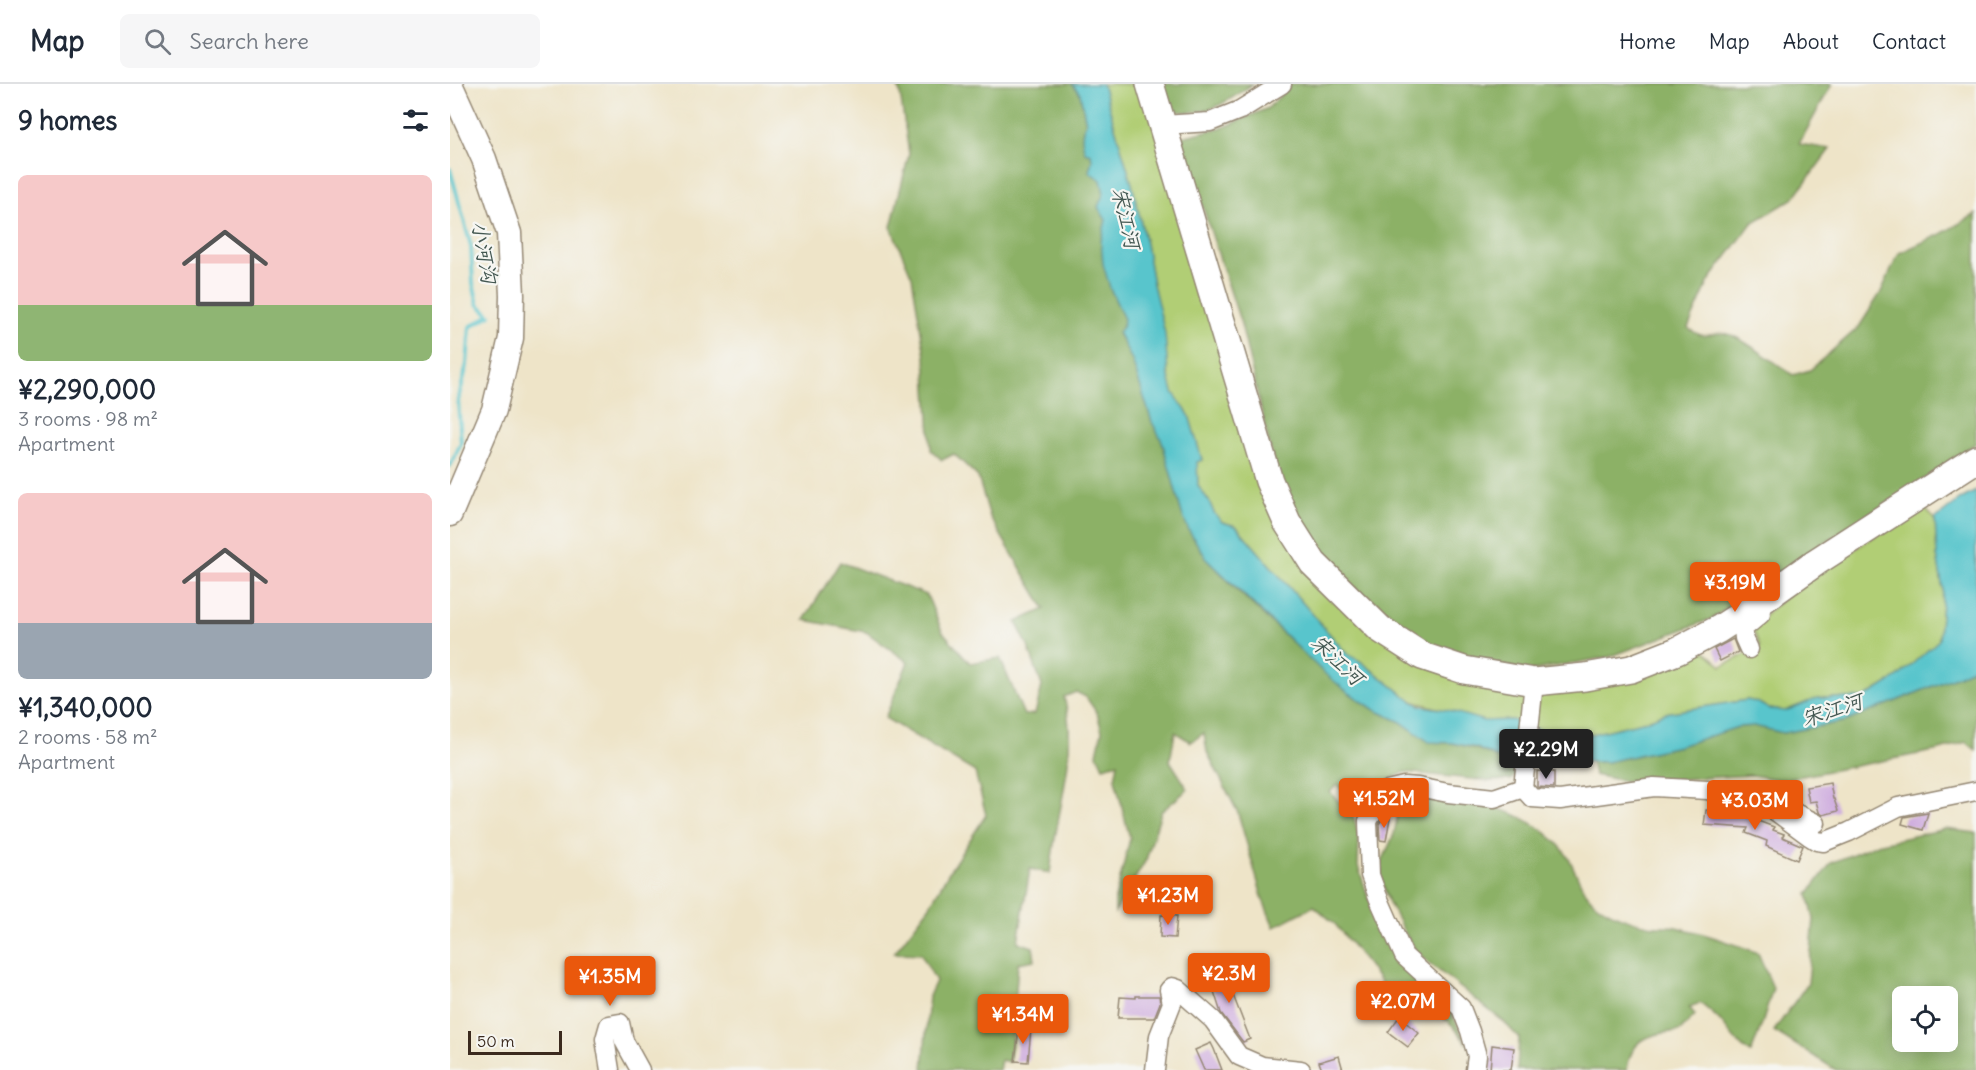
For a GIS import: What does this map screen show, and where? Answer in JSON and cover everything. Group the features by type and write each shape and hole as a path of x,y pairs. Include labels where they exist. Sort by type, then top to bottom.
{"highway":[{"path":"1150,84 1269,481 1287,522 1313,563 1380,628 1422,656 1464,670 1534,682 1604,674 1655,661 1719,629 1784,586 1816,561 1976,459"}],"main road":[{"path":"450,84 484,159 509,233 512,295 510,338 494,410 450,514"}],"street":[{"path":"1163,125 1210,122 1240,110 1282,84"},
{"path":"1749,649 1743,629 1769,608 1779,597 1784,586"},
{"path":"1534,682 1523,788 1532,798 1545,800 1603,795 1654,787 1707,790 1792,811 1816,823"},
{"path":"1475,1070 1477,1056 1461,1008 1404,956 1394,936 1370,875 1368,821 1387,790 1404,786 1494,798 1523,788"},
{"path":"1762,804 1809,836 1824,842 1898,807 1972,790"},
{"path":"1155,1070 1159,1036 1172,1003 1168,990 1172,987 1178,989 1213,1020 1239,1056 1262,1066 1301,1070"},
{"path":"610,1070 605,1039 609,1025 620,1023 624,1041 640,1070"}],"green space":[{"path":"897,84 1072,84 1080,93 1086,124 1083,129 1085,152 1091,153 1092,160 1089,171 1101,180 1104,193 1098,207 1106,220 1101,241 1110,288 1124,319 1123,326 1118,333 1132,360 1152,422 1162,441 1182,514 1189,531 1207,559 1324,672 1349,693 1375,710 1401,722 1429,742 1452,743 1477,749 1502,760 1518,761 1518,772 1511,780 1489,781 1405,772 1389,780 1362,809 1337,785 1330,792 1354,818 1359,837 1358,866 1368,897 1385,933 1450,1010 1467,1044 1453,1026 1435,1010 1404,1001 1385,989 1335,924 1314,906 1274,927 1263,900 1238,813 1207,752 1204,733 1191,742 1175,732 1170,761 1188,789 1161,812 1146,860 1115,912 1115,899 1130,839 1115,779 1118,763 1103,767 1097,754 1102,731 1097,713 1086,697 1076,692 1064,697 1069,730 1068,762 1050,873 1030,869 1018,942 1033,947 1035,960 1018,963 1009,1062 1001,1060 999,1070 923,1070 929,996 936,981 921,954 894,953 929,907 986,815 975,772 885,718 908,662 866,632 804,620 840,562 927,595 942,631 970,663 1000,658 1024,715 1035,714 1042,686 1028,646 1016,622 1045,609 990,517 978,477 954,454 942,460 931,450 925,356 912,277 891,227 909,154"},
{"path":"1102,84 1141,84 1291,536 1470,680 1705,651 1722,666 1760,647 1752,627 1787,595 1921,505 1935,519 1937,555 1943,590 1939,640 1898,677 1864,698 1818,698 1785,711 1769,709 1757,702 1747,700 1665,713 1643,722 1583,736 1544,732 1511,720 1484,721 1412,701 1360,661 1347,654 1236,526 1222,522 1214,513 1209,501 1198,486 1197,461 1202,460 1189,415 1173,393 1146,244 1132,184"},
{"path":"1161,84 1253,84 1214,108 1183,112 1169,110"},
{"path":"1292,84 1832,84 1799,144 1830,149 1793,199 1752,223 1709,281 1688,328 1700,335 1722,333 1734,336 1793,375 1810,370 1859,327 1880,294 1899,253 1941,234 1976,214 1976,443 1711,619 1609,657 1527,671 1465,657 1402,634 1332,565 1300,520 1276,473 1241,324 1178,138 1227,126 1268,108"},
{"path":"1976,666 1976,750 1966,742 1940,750 1781,780 1752,775 1630,782 1594,775 1591,762 1607,762 1679,746 1738,727 1754,726 1783,733 1847,721 1960,675"},
{"path":"1405,793 1487,805 1525,819 1558,844 1569,859 1590,898 1608,911 1642,924 1676,927 1700,933 1758,953 1773,988 1751,1053 1739,1043 1718,1018 1700,1003 1689,1007 1695,1015 1680,1031 1652,1036 1638,1044 1629,1059 1627,1070 1517,1070 1519,1038 1504,1022 1415,950 1389,903 1380,876 1382,862 1394,834 1397,818 1396,810 1390,802 1397,794"},
{"path":"1945,829 1976,833 1976,1070 1836,1070 1774,1031 1808,983 1814,919 1808,894 1831,863 1877,844"}],"water":[{"name":"宋江河","path":"1072,84 1102,84 1132,184 1146,244 1165,333 1168,373 1173,392 1189,415 1202,460 1197,462 1198,486 1209,501 1214,513 1222,522 1236,526 1347,654 1360,661 1412,701 1422,706 1448,710 1484,721 1512,720 1544,732 1583,736 1643,722 1665,713 1747,700 1757,702 1769,709 1785,711 1818,698 1864,698 1898,677 1939,640 1943,590 1937,555 1935,519 1961,499 1976,491 1976,666 1960,675 1847,721 1783,733 1754,726 1738,727 1679,746 1607,762 1502,760 1477,748 1452,743 1429,742 1401,722 1375,710 1324,673 1207,559 1189,531 1182,514 1162,441 1152,422 1132,360 1118,332 1123,326 1124,319 1110,288 1103,264 1101,241 1106,220 1098,207 1104,193 1101,180 1089,172 1091,154 1085,152 1082,138 1086,123 1080,93"}],"building":[{"path":"1733,639 1738,652 1720,661 1714,649"},
{"path":"1537,771 1554,772 1554,788 1537,787"},
{"path":"1830,783 1838,811 1823,815 1819,812 1816,801 1809,802 1806,787"},
{"path":"1706,810 1735,813 1736,810 1748,813 1747,817 1774,827 1773,830 1784,834 1782,837 1803,846 1797,860 1766,846 1767,841 1746,833 1748,828 1704,825"},
{"path":"1928,813 1923,830 1902,824 1904,817"},
{"path":"1384,817 1390,818 1386,841 1380,840 1379,824"},
{"path":"1161,915 1177,916 1175,938 1160,937"},
{"path":"1226,970 1250,1039 1243,1042 1221,1013 1209,976"},
{"path":"1136,996 1159,996 1160,1003 1154,1018 1118,1018 1120,997 1136,998"},
{"path":"1399,1017 1419,1033 1408,1047 1388,1032"},
{"path":"1019,1028 1031,1029 1028,1062 1015,1061"},
{"path":"1211,1043 1222,1070 1204,1070 1195,1050"},
{"path":"1492,1045 1514,1048 1511,1070 1490,1070"},
{"path":"1339,1056 1343,1070 1322,1070 1319,1062"}],"waterway":[{"name":"小河沟","path":"450,169 471,246 473,283 478,304 490,315 470,327 467,364 458,401 461,443 450,466"}]}
